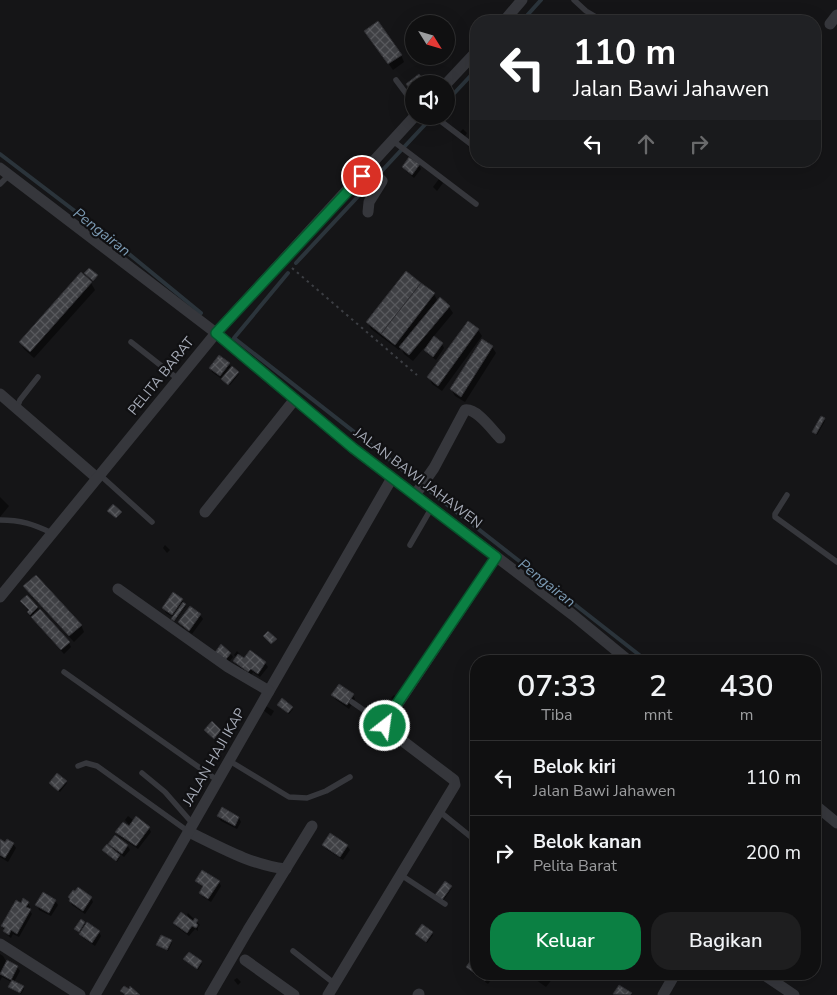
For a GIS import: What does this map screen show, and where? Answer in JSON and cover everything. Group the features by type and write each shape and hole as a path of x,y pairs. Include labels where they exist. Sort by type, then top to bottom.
{"street":[{"path":"509,15 522,0"},
{"path":"454,75 470,58"},
{"name":"PELITA BARAT","path":"0,597 216,333 408,125"},
{"path":"368,212 369,202 382,181 369,168"},
{"name":"JALAN BAWI JAHAWEN","path":"4,171 216,333 392,478 573,615 622,655"},
{"path":"0,394 98,476"},
{"path":"205,512 295,399"},
{"path":"415,494 434,468 465,410 470,409 476,412 500,438"},
{"name":"JALAN HAJI IKAP","path":"94,995 392,478"},
{"path":"328,995 455,785 454,780 386,729 385,724 496,557"},
{"path":"118,589 228,667 268,691"},
{"path":"821,810 837,823"},
{"path":"210,995 312,826"},
{"path":"191,828 248,860 286,869"},
{"path":"0,944 80,995"},
{"path":"245,960 294,995"},
{"path":"663,995 672,980"},
{"path":"772,980 794,995"}],"lane":[{"path":"574,0 592,15"},
{"path":"396,80 405,92"},
{"path":"446,125 470,143"},
{"path":"393,141 476,204"},
{"path":"0,184 4,171"},
{"path":"131,342 178,379"},
{"path":"16,408 38,377"},
{"path":"98,476 152,522"},
{"path":"787,495 774,514 774,517 837,562"},
{"path":"410,546 432,507"},
{"path":"0,520 29,522 52,533"},
{"path":"64,672 217,780"},
{"path":"352,702 385,724"},
{"path":"228,760 289,796 307,798 326,791 350,777"},
{"path":"78,766 86,763 96,766 191,828"},
{"path":"142,773 165,792 191,828"},
{"path":"439,811 470,836"},
{"path":"401,874 445,904"},
{"path":"293,951 335,984"}],"path":[{"path":"283,260 417,375"}],"building":[{"path":"378,21 402,55 388,64 364,31"},
{"path":"409,157 420,164 412,175 402,167"},
{"path":"89,268 98,275 93,281 84,273"},
{"path":"406,271 421,283 381,334 366,322"},
{"path":"81,272 92,282 30,352 19,342"},
{"path":"421,283 435,293 395,345 381,334"},
{"path":"440,297 450,306 409,355 399,347"},
{"path":"468,321 479,329 438,386 427,377"},
{"path":"434,336 443,343 433,357 424,350"},
{"path":"482,339 493,346 461,397 450,389"},
{"path":"219,355 230,363 220,376 209,368"},
{"path":"232,366 239,372 228,385 221,379"},
{"path":"821,416 825,418 816,434 812,432"},
{"path":"113,504 122,512 116,518 107,511"},
{"path":"36,575 82,625 69,636 23,586"},
{"path":"173,592 183,599 172,615 162,608"},
{"path":"27,595 38,607 30,615 27,612 29,610 20,601"},
{"path":"183,602 186,604 174,621 171,619"},
{"path":"190,606 201,614 189,631 178,622"},
{"path":"40,609 70,642 61,650 31,617"},
{"path":"268,631 277,639 271,644 263,636"},
{"path":"221,644 231,653 223,663 213,655"},
{"path":"250,650 266,662 258,674 251,669 248,672 233,661 238,654 244,658"},
{"path":"339,684 354,694 347,705 331,695"},
{"path":"282,698 293,707 288,713 277,705"},
{"path":"212,721 221,730 214,739 204,730"},
{"path":"57,773 67,781 58,791 49,783"},
{"path":"222,807 239,817 235,826 217,816"},
{"path":"136,816 150,827 136,846 115,832 123,822 129,826"},
{"path":"330,833 348,845 340,857 322,845"},
{"path":"115,835 128,845 122,854 108,844"},
{"path":"0,839 5,842 7,839 14,843 5,858 0,855"},
{"path":"107,844 120,855 116,861 102,850"},
{"path":"202,870 220,881 208,899 199,893 203,886 195,881"},
{"path":"445,881 452,886 442,900 435,895"},
{"path":"78,887 92,897 83,911 69,901 68,897"},
{"path":"43,892 56,900 49,913 35,905"},
{"path":"23,898 29,902 26,907 31,909 17,934 11,930 9,935 3,931 5,928 1,926 16,900 21,903"},
{"path":"181,912 193,921 195,918 198,920 196,928 192,926 187,933 173,923"},
{"path":"81,919 85,922 79,932 74,929"},
{"path":"87,922 100,931 92,943 79,934"},
{"path":"422,924 433,932 426,942 415,934"},
{"path":"161,935 172,940 167,950 156,945"},
{"path":"189,952 202,961 197,969 183,959"},
{"path":"7,960 18,966 11,980 0,974"},
{"path":"470,961 470,970 466,967"},
{"path":"12,980 24,986 20,993 8,987"},
{"path":"619,985 632,993 630,995 613,994"},
{"path":"124,986 129,989 130,986 140,995 124,995 120,991"}],"waterway":[{"path":"527,15 541,0"},
{"path":"455,92 470,76"},
{"path":"296,263 425,125"},
{"name":"Pengairan","path":"0,154 101,231 201,313"},
{"name":"Pengairan","path":"288,273 234,338 639,655"}],"route":[{"path":"362,176 216,333 353,448 496,557 386,720 385,726"}]}
